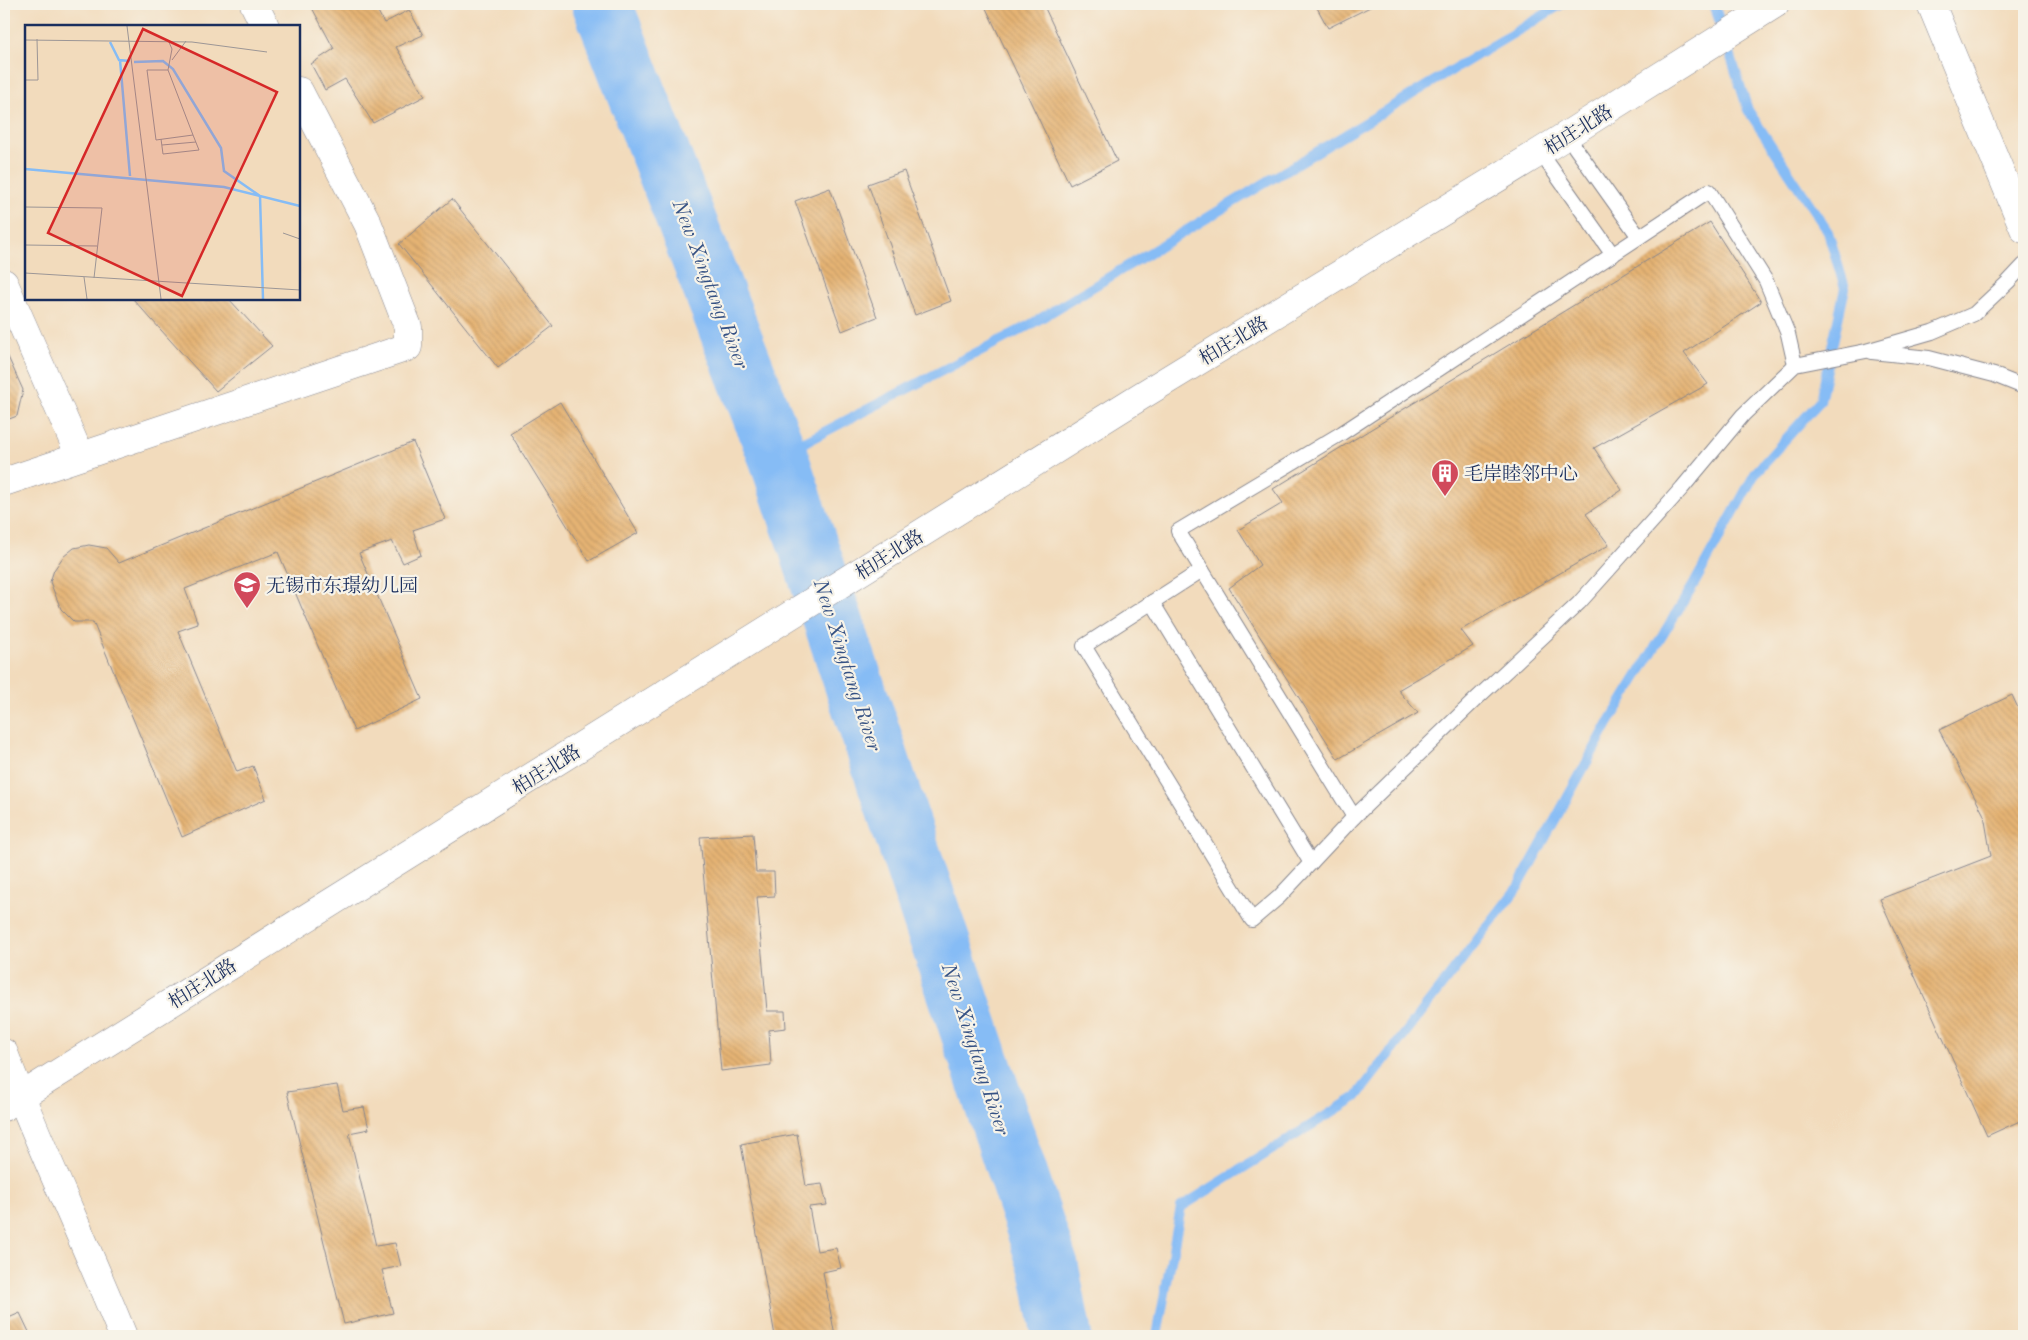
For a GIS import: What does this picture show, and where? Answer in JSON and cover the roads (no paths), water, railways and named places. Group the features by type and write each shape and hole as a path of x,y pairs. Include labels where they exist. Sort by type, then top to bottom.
{"street":[{"path":"254,4 264,25"},
{"path":"1931,4 2024,229"},
{"name":"柏庄北路","path":"12,1102 1141,396 1567,136 1767,10"},
{"path":"4,482 408,346 408,328 368,224 300,93"},
{"path":"4,283 80,456"},
{"path":"4,1053 12,1102 96,1270 123,1336"}],"lane":[{"path":"1567,136 1639,237"},
{"path":"1540,152 1613,255"},
{"path":"1354,818 1178,531 1342,433 1708,192 1766,280 1788,334 1796,365"},
{"path":"1202,570 1084,646 1252,920 1279,897 1354,818 1475,700 1579,603 1682,488 1743,415 1796,365 1866,351 1932,332 1974,314 2024,265"},
{"path":"1866,351 1929,358 1994,375 2024,386"},
{"path":"1152,602 1312,863"}],"waterway":[{"name":"New Xingtang River","path":"602,4 778,456 1049,1268 1062,1336"},
{"path":"778,456 1028,326 1562,4"},
{"path":"1157,1336 1181,1207 1356,1097 1518,887 1608,724 1694,584 1756,472 1820,401 1845,288 1828,232 1748,110 1714,4"}],"place":[{"name":"毛岸睦邻中心","path":"1445,497"},
{"name":"无锡市东璟幼儿园","path":"247,609"}]}
